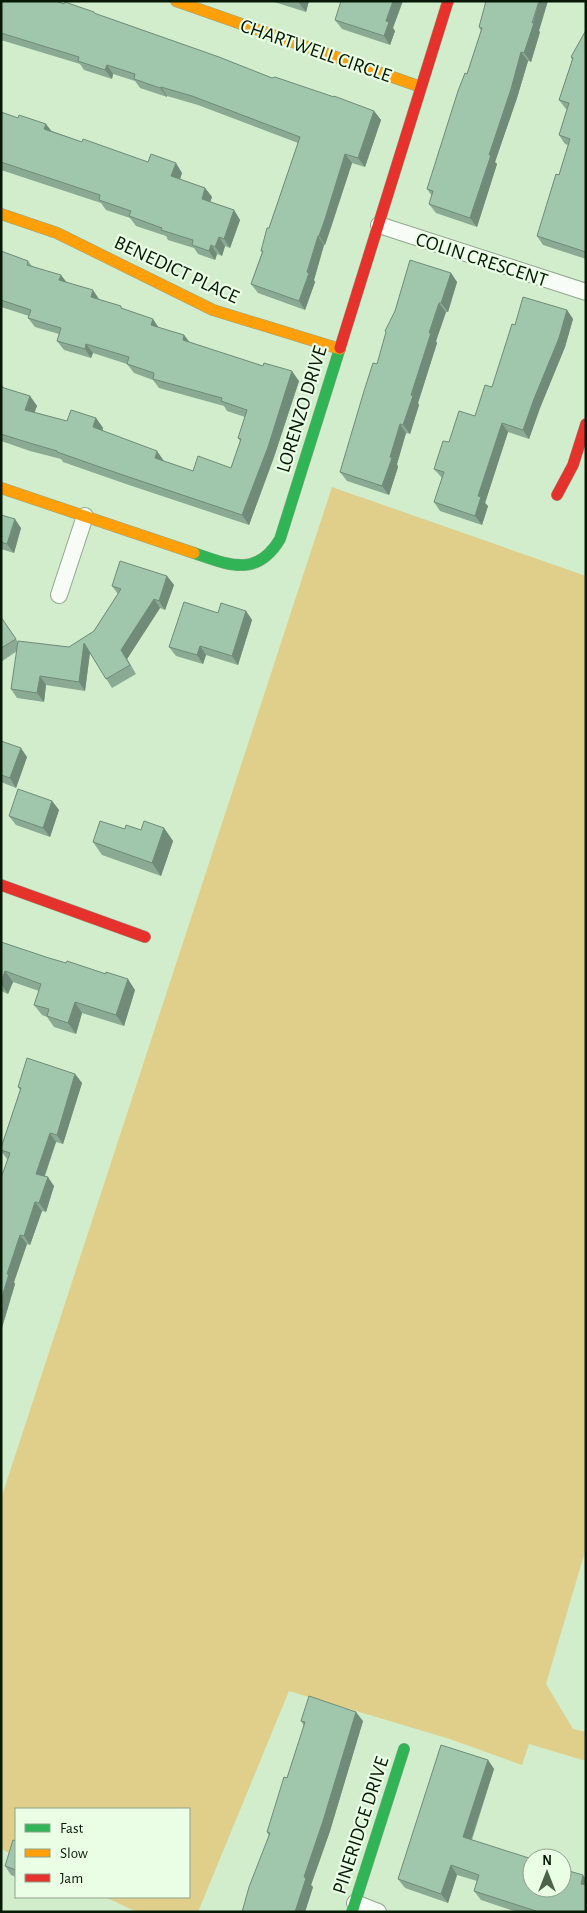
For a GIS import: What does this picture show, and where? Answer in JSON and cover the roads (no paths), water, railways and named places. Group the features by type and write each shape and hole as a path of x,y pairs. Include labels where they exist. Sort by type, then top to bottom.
{"street":[{"name":"CHARTWELL CIRCLE","path":"176,1 212,7 421,87"},
{"name":"LORENZO DRIVE","path":"1,488 230,565 249,565 266,558 274,550 280,539 448,1"},
{"name":"BENEDICT PLACE","path":"1,214 57,233 213,310 340,349"},
{"name":"COLIN CRESCENT","path":"379,225 586,292"},
{"path":"557,495 573,466 586,424"},
{"path":"59,595 86,516"},
{"path":"1,885 145,937"},
{"name":"PINERIDGE DRIVE","path":"353,1908 404,1749"},
{"path":"353,1908 378,1912"}]}
